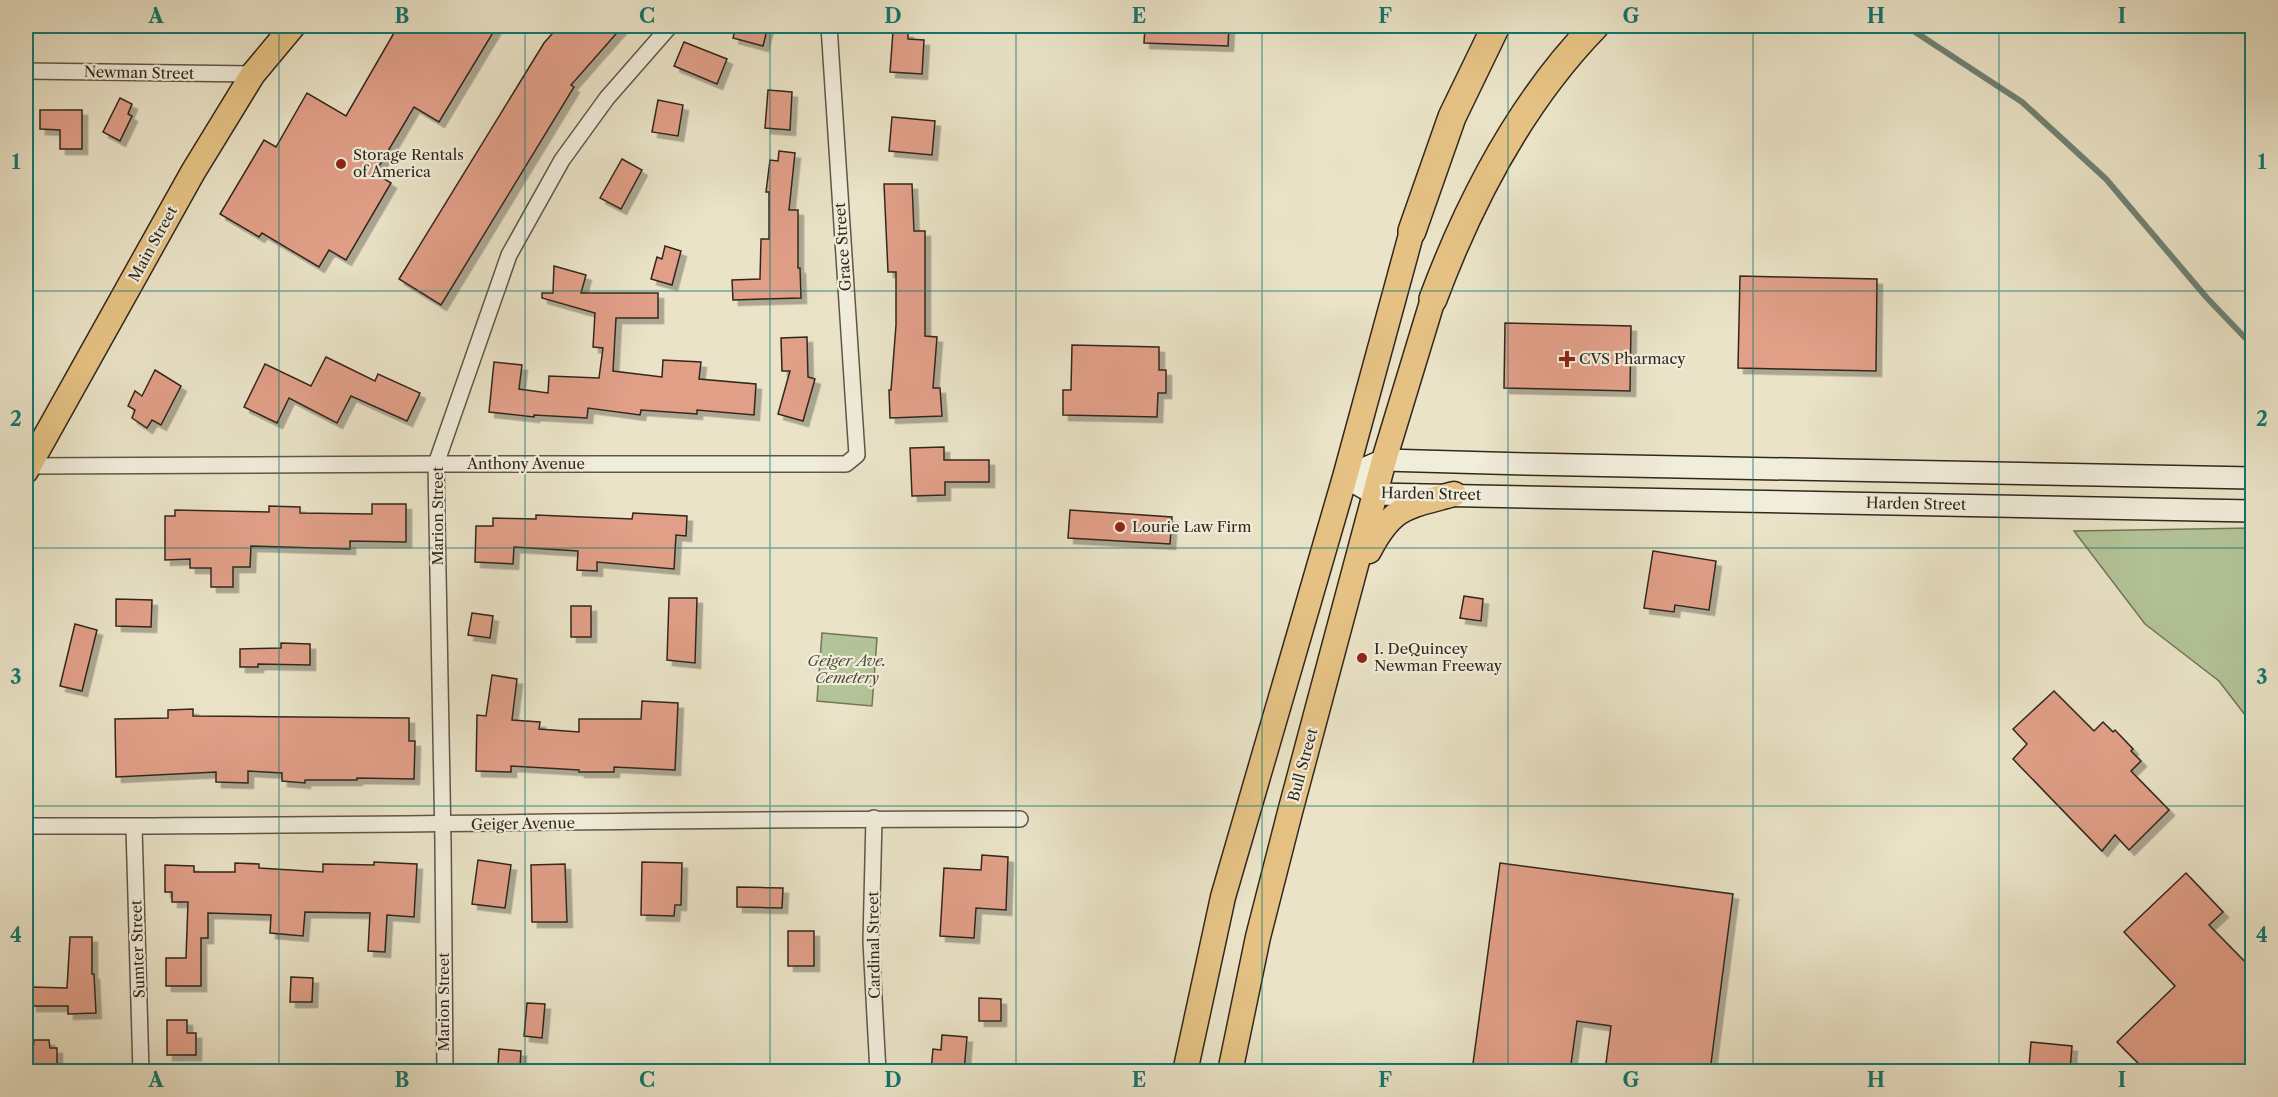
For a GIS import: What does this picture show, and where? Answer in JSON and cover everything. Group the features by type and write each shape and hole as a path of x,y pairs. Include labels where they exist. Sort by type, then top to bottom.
{"highway":[{"path":"1412,231 1452,117 1496,26"},
{"path":"1433,299 1464,221 1505,147 1564,60 1595,26"}],"main road":[{"name":"Main Street","path":"26,468 193,172 253,74 293,26"},
{"path":"1185,1071 1223,897 1345,477 1412,231"},
{"path":"1384,459 1433,299"},
{"name":"Harden Street","path":"1345,477 1384,459 1526,464 2253,478"},
{"name":"Bull Street","path":"1230,1071 1261,926 1384,459"},
{"name":"Harden Street","path":"1345,477 1375,494 2253,511"},
{"path":"1349,591 1380,529 1393,516 1414,506 1454,494"}],"street":[{"name":"Marion Street","path":"445,1071 436,464 509,255 562,160 607,98 670,26"},
{"name":"Grace Street","path":"829,26 857,455 846,464"},
{"name":"Newman Street","path":"26,71 253,74"},
{"name":"Anthony Avenue","path":"26,468 436,464 846,464"},
{"name":"Geiger Avenue","path":"26,826 443,825 874,818 1020,819"},
{"name":"Cardinal Street","path":"874,818 871,942 878,1071"},
{"name":"Sumter Street","path":"134,827 141,1071"}],"green space":[{"path":"2252,528 2252,724 2219,681 2145,624 2074,531"},
{"name":"Geiger Ave. Cemetery","path":"822,633 877,638 872,706 817,701"}],"building":[{"path":"398,26 497,26 439,122 414,107 375,173 391,183 346,260 329,250 319,267 262,233 259,237 220,214 264,140 276,147 307,93 346,116"},
{"path":"559,26 623,26 571,85 574,87 441,305 399,279 544,43"},
{"path":"736,26 768,26 763,46 733,38"},
{"path":"1145,26 1229,26 1228,46 1144,43"},
{"path":"893,31 908,32 908,39 924,40 922,74 890,72"},
{"path":"684,42 727,59 717,84 674,66"},
{"path":"768,90 792,92 790,130 765,128"},
{"path":"120,98 132,104 128,114 132,116 120,141 103,132"},
{"path":"658,100 683,105 678,136 652,132"},
{"path":"40,110 82,110 82,149 60,149 60,130 40,129"},
{"path":"892,117 935,121 932,155 889,151"},
{"path":"779,151 795,153 789,210 798,210 798,268 800,268 801,298 733,300 732,280 760,279 761,239 769,239 769,192 766,192 770,160 778,161"},
{"path":"622,159 642,170 621,209 600,198"},
{"path":"884,184 912,184 914,231 925,231 925,336 937,337 933,388 940,388 942,416 890,418 889,390 891,390 896,325 896,272 888,272"},
{"path":"665,246 681,251 672,285 651,279 657,257 662,259"},
{"path":"554,266 586,275 581,293 658,293 658,318 616,318 613,371 662,377 663,360 701,362 699,379 756,384 754,415 697,410 697,414 641,410 640,415 588,408 587,418 534,415 534,417 489,412 494,362 522,365 519,389 548,393 549,376 599,378 603,348 593,347 595,313 542,298 542,293 553,293"},
{"path":"1740,276 1877,279 1876,371 1738,368"},
{"path":"1505,323 1631,326 1630,391 1504,388"},
{"path":"807,337 808,377 815,379 803,421 778,414 790,371 782,371 781,338"},
{"path":"1072,345 1159,347 1159,370 1166,370 1166,393 1158,393 1157,417 1063,415 1063,390 1071,390"},
{"path":"326,357 375,381 378,374 420,393 407,421 351,396 337,423 289,398 277,423 244,407 265,364 311,386"},
{"path":"155,370 181,386 161,425 152,420 147,428 132,418 135,410 128,406 135,391 142,396"},
{"path":"944,447 944,460 989,460 989,482 945,482 945,495 912,496 910,448"},
{"path":"372,504 406,504 406,542 350,541 350,549 251,546 250,567 233,567 233,587 211,587 211,568 190,568 190,559 165,560 165,516 175,516 175,510 269,512 269,506 300,507 300,513 372,514"},
{"name":"Lourie Law Firm","path":"1070,510 1172,517 1170,544 1068,538"},
{"path":"633,513 687,516 686,536 676,535 674,569 597,562 597,571 577,570 578,551 514,547 513,564 475,562 476,526 493,526 493,518 536,519 536,515 632,519"},
{"path":"1653,551 1716,561 1709,610 1675,605 1674,612 1644,608"},
{"path":"1464,596 1483,599 1481,621 1460,618"},
{"path":"669,598 697,598 695,663 667,660"},
{"path":"116,599 152,600 151,627 116,626"},
{"path":"571,606 591,606 591,637 571,637"},
{"path":"472,613 493,616 490,638 468,635"},
{"path":"75,624 97,630 82,691 60,686"},
{"path":"281,643 310,644 310,665 258,664 258,667 240,667 240,649 281,648"},
{"path":"492,675 517,679 512,720 540,722 539,729 579,732 579,719 641,719 642,701 678,703 675,770 614,767 614,772 579,772 579,770 511,766 511,772 476,771 477,715 486,716"},
{"path":"2054,691 2094,731 2103,722 2113,732 2115,730 2141,761 2131,771 2169,810 2129,850 2115,835 2102,851 2013,759 2027,744 2013,729"},
{"path":"193,709 193,716 409,718 409,741 415,741 414,779 357,778 357,780 305,780 305,783 282,781 282,773 248,771 248,783 216,782 216,772 116,777 115,719 168,718 168,710"},
{"path":"982,855 1008,857 1006,910 976,908 974,938 940,936 944,868 981,870"},
{"path":"478,860 511,865 505,908 472,904"},
{"path":"374,862 417,864 414,917 387,915 385,952 368,951 370,913 305,912 303,936 270,933 271,915 208,913 208,938 201,938 201,986 166,986 166,958 186,958 188,902 172,902 172,892 165,892 165,865 194,866 194,872 235,872 235,863 259,864 259,868 323,872 323,864 374,865"},
{"path":"642,862 682,863 681,905 675,905 674,916 641,915"},
{"path":"1500,863 1733,894 1710,1071 1605,1071 1611,1026 1577,1021 1570,1071 1472,1071"},
{"path":"565,864 567,922 532,922 531,865"},
{"path":"2186,873 2223,912 2209,925 2253,970 2253,1071 2146,1071 2117,1042 2175,986 2124,932"},
{"path":"737,887 783,888 782,908 737,907"},
{"path":"788,931 814,931 814,966 788,966"},
{"path":"70,937 92,937 92,974 94,974 96,1013 68,1014 68,1006 31,1006 31,987 67,988"},
{"path":"291,977 313,978 312,1002 290,1002"},
{"path":"979,998 1001,999 1001,1021 979,1021"},
{"path":"527,1003 545,1004 542,1038 524,1036"},
{"path":"167,1020 187,1020 187,1033 196,1033 196,1055 167,1055"},
{"path":"942,1035 967,1037 964,1071 931,1071 933,1049 941,1050"},
{"path":"34,1040 49,1040 50,1048 57,1048 57,1071 26,1071 26,1049 33,1049"},
{"path":"2031,1042 2072,1046 2070,1070 2029,1067"},
{"path":"499,1049 521,1051 520,1067 498,1065"}],"waterway":[{"path":"1906,26 2022,102 2106,179 2207,298 2252,345"}],"place":[{"name":"Storage Rentals of America","path":"341,164"},
{"name":"CVS Pharmacy","path":"1567,359"},
{"name":"Lourie Law Firm","path":"1120,527"},
{"name":"I. DeQuincey Newman Freeway","path":"1362,658"}]}
